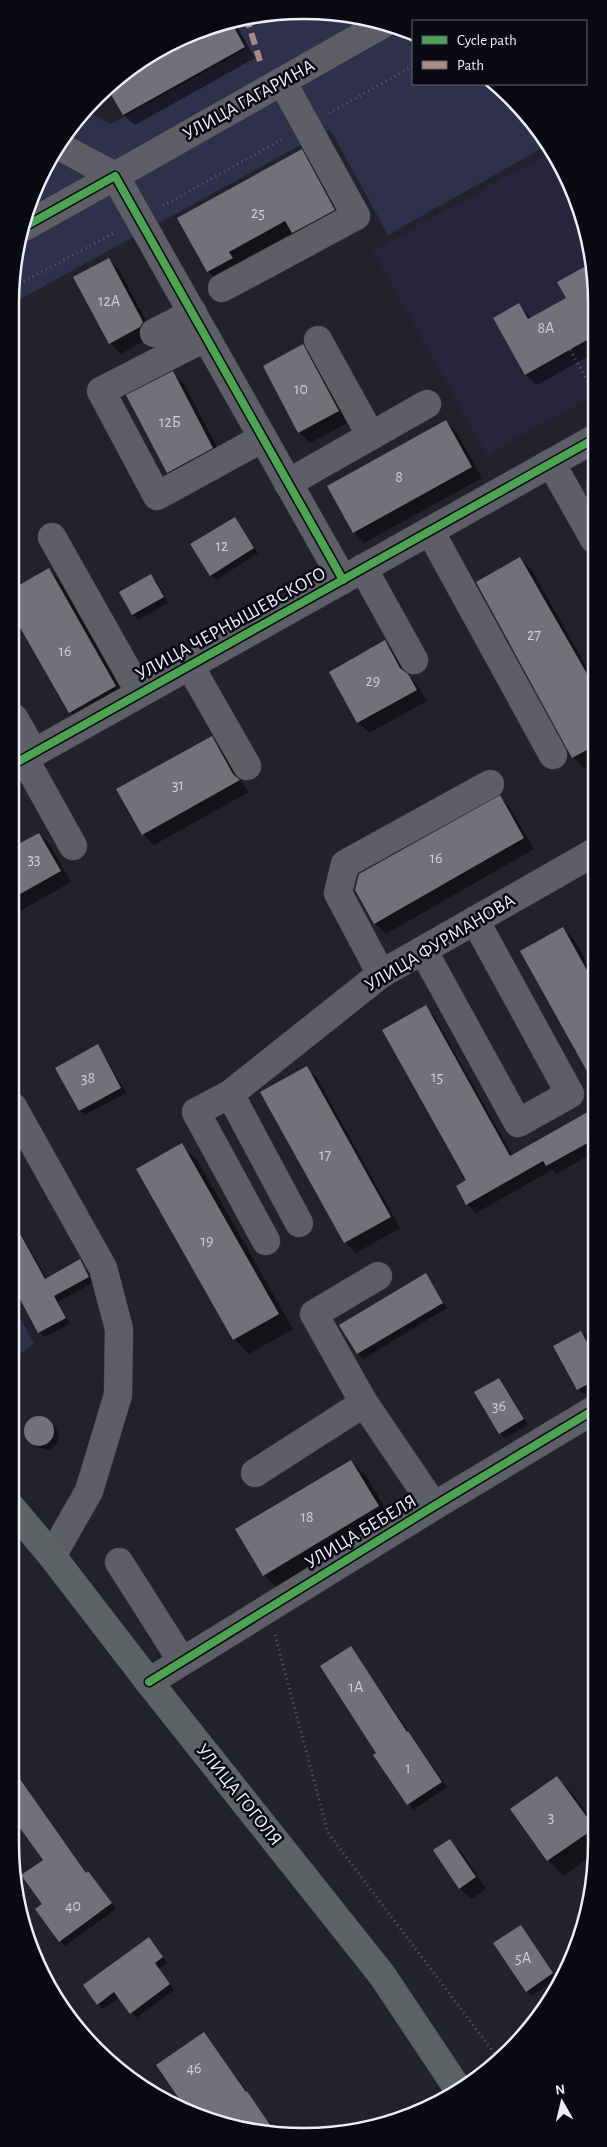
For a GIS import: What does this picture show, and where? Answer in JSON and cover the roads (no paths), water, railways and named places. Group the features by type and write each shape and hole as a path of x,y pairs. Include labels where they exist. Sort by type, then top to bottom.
{"main road":[{"name":"УЛИЦА ГОГОЛЯ","path":"19,1517 382,1975 455,2084"}],"street":[{"name":"УЛИЦА ГАГАРИНА","path":"30,224 376,28"},
{"path":"222,288 356,216 282,81"},
{"path":"65,149 115,176 288,483 414,660"},
{"path":"154,334 193,313"},
{"path":"206,337 100,391 156,496 263,438"},
{"path":"318,340 371,436"},
{"path":"288,483 427,404"},
{"name":"УЛИЦА ЧЕРНЫШЕВСКОГО","path":"24,758 588,442"},
{"path":"551,463 588,528"},
{"path":"430,531 553,755"},
{"path":"52,537 140,694"},
{"path":"190,666 246,766"},
{"path":"19,738 24,758 73,846"},
{"path":"381,974 338,893 345,864 490,784"},
{"name":"УЛИЦА ФУРМАНОВА","path":"266,1241 196,1112 230,1094 381,974 588,855"},
{"path":"423,950 518,1123 570,1094 475,920"},
{"path":"230,1094 299,1223"},
{"path":"19,1118 103,1268 119,1329 118,1395 88,1491 52,1556"},
{"path":"378,1276 314,1314 364,1403 434,1506"},
{"path":"255,1473 364,1403"},
{"name":"УЛИЦА БЕБЕЛЯ","path":"149,1682 588,1413"},
{"path":"119,1562 182,1661"}]}
